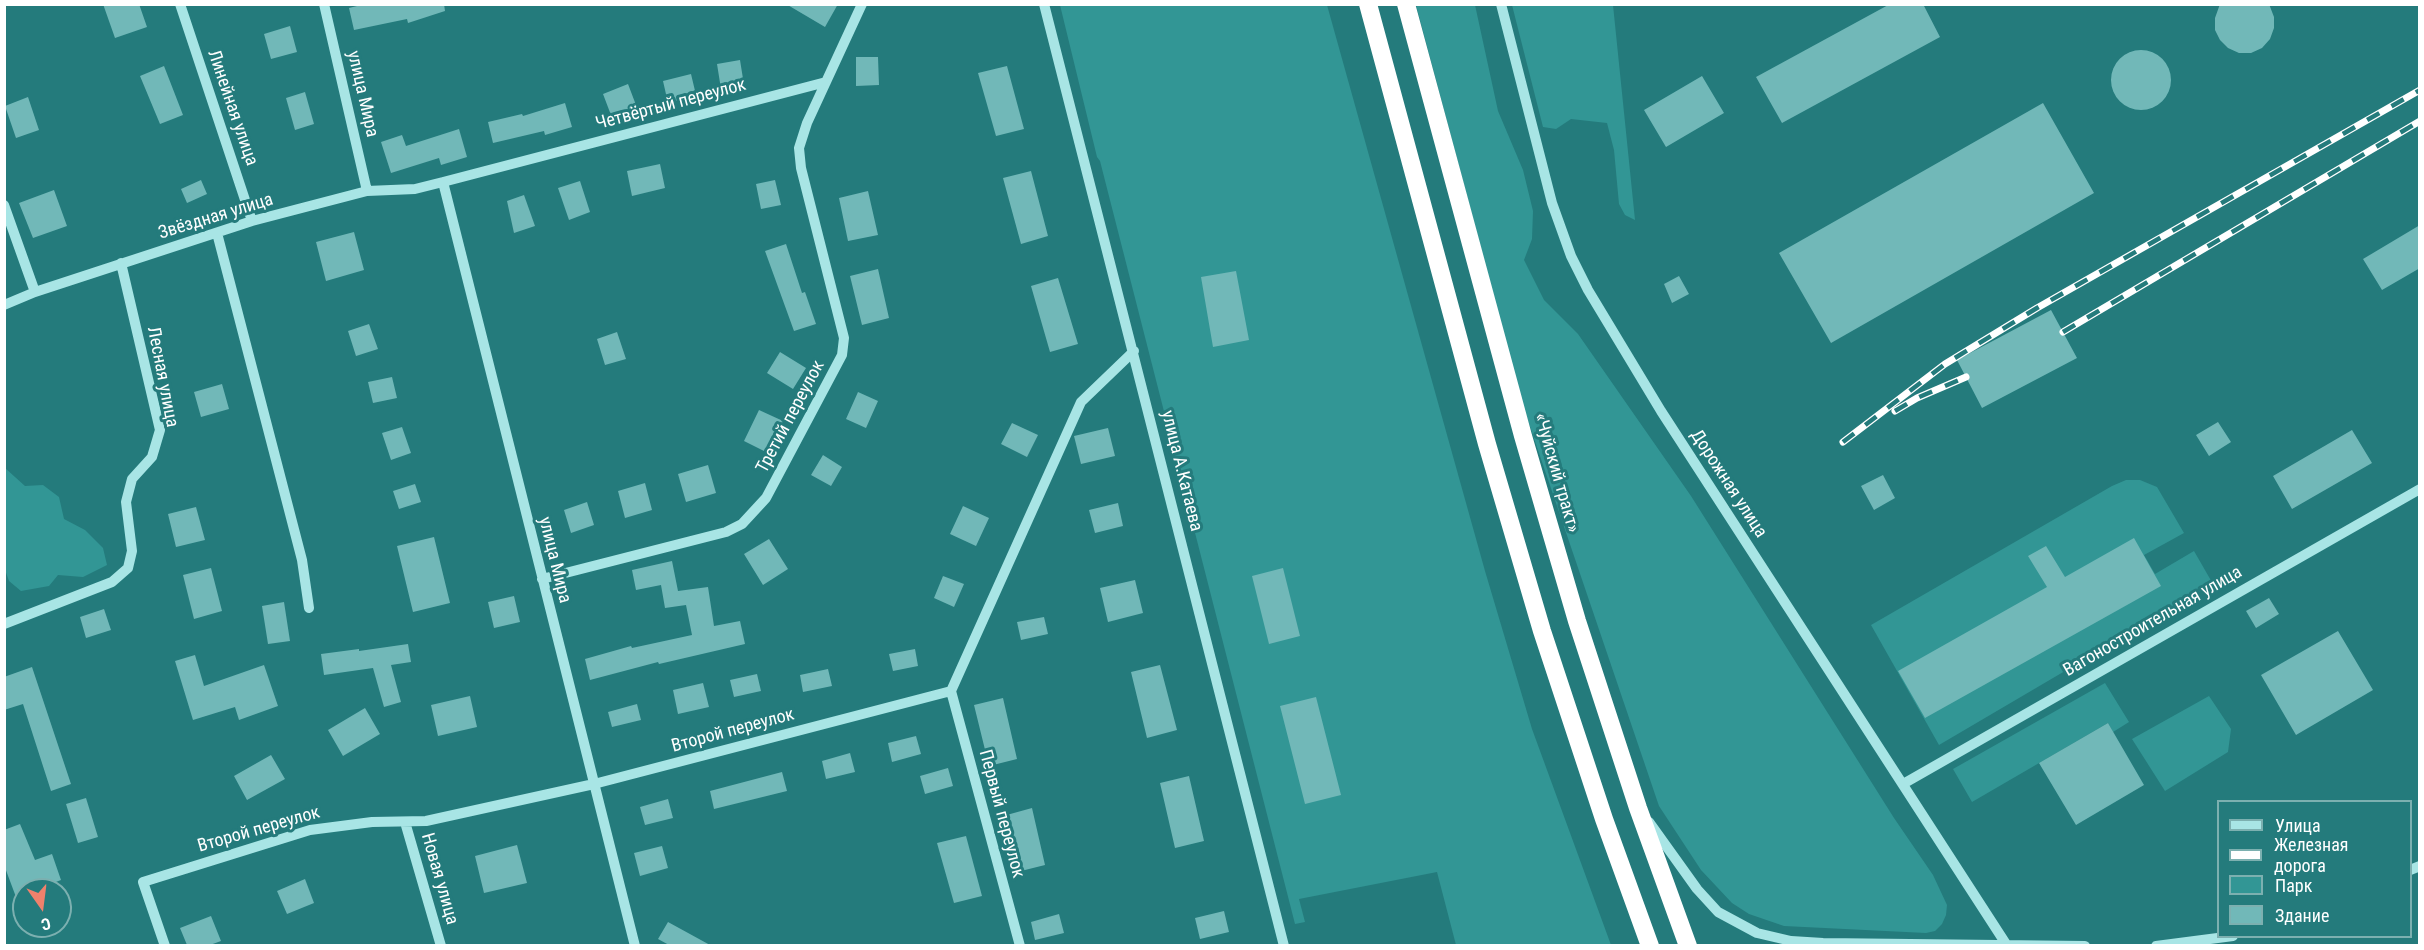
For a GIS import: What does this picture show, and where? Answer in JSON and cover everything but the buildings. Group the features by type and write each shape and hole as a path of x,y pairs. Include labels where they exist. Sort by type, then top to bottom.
{"highway":[{"path":"1368,4 1487,444 1542,632 1604,819 1650,945"},
{"name":"«Чуйский тракт»","path":"1406,4 1523,436 1577,621 1638,808 1689,945"}],"street":[{"name":"Линейная улица","path":"180,4 252,221"},
{"name":"улица Мира","path":"324,4 367,191"},
{"path":"826,82 862,4"},
{"name":"улица А.Катаева","path":"1044,4 1284,945"},
{"name":"Дорожная улица","path":"1501,4 1552,203 1571,256 1588,290 1661,411 2006,944"},
{"name":"Четвёртый переулок","path":"443,182 826,82"},
{"name":"Третий переулок","path":"542,579 726,532 742,524 766,498 842,355 844,338 799,158 802,136 826,82"},
{"name":"Звёздная улица","path":"4,305 35,292 252,221 367,191 415,189 443,182"},
{"name":"улица Мира","path":"443,182 635,945"},
{"path":"4,205 35,292"},
{"path":"217,233 302,560 309,608"},
{"name":"Лесная улица","path":"4,624 112,582 128,568 132,551 126,502 132,479 152,457 159,430 121,263"},
{"path":"951,691 1081,402 1134,351"},
{"name":"Вагоностроительная улица","path":"1903,784 2420,489"},
{"name":"Второй переулок","path":"165,945 143,882 310,830 372,822 426,821 594,784 951,691"},
{"name":"Первый переулок","path":"951,691 1020,945"},
{"path":"1638,808 1697,889 1718,912 1757,933 1791,941 1823,943 2085,945"},
{"name":"Новая улица","path":"405,822 441,945"},
{"path":"2156,945 2196,943 2222,938"}],"green space":[{"path":"1060,5 1327,5 1485,571 1532,729 1611,945 1456,945 1437,872 1299,899 1305,922 1295,924 1100,161 1097,157"},
{"path":"1416,5 1475,5 1498,111 1523,170 1533,211 1532,239 1524,260 1544,300 1578,334 1691,496 1894,818 1933,875 1947,905 1942,924 1935,931 1926,933 1784,926 1749,914 1732,903 1701,870 1659,806 1523,406"},
{"path":"1512,5 1613,5 1635,220 1625,215 1619,204 1614,150 1607,123 1571,119 1556,129 1543,127"},
{"path":"5,468 25,486 43,485 59,497 64,519 85,530 103,548 107,565 83,577 58,575 49,586 21,591 9,581 4,567"},
{"path":"2126,480 2140,480 2157,487 2184,533 2144,555 2155,574 2194,551 2213,584 1939,745 1871,625"},
{"path":"2105,683 2129,722 2113,732 2108,723 1972,802 1953,769"},
{"path":"2209,696 2231,729 2228,752 2165,791 2132,739"}],"railway":[{"path":"1843,442 1945,364 2037,308 2420,90"},
{"path":"2063,332 2420,121"},
{"path":"1895,411 1917,398 1966,377"}]}
